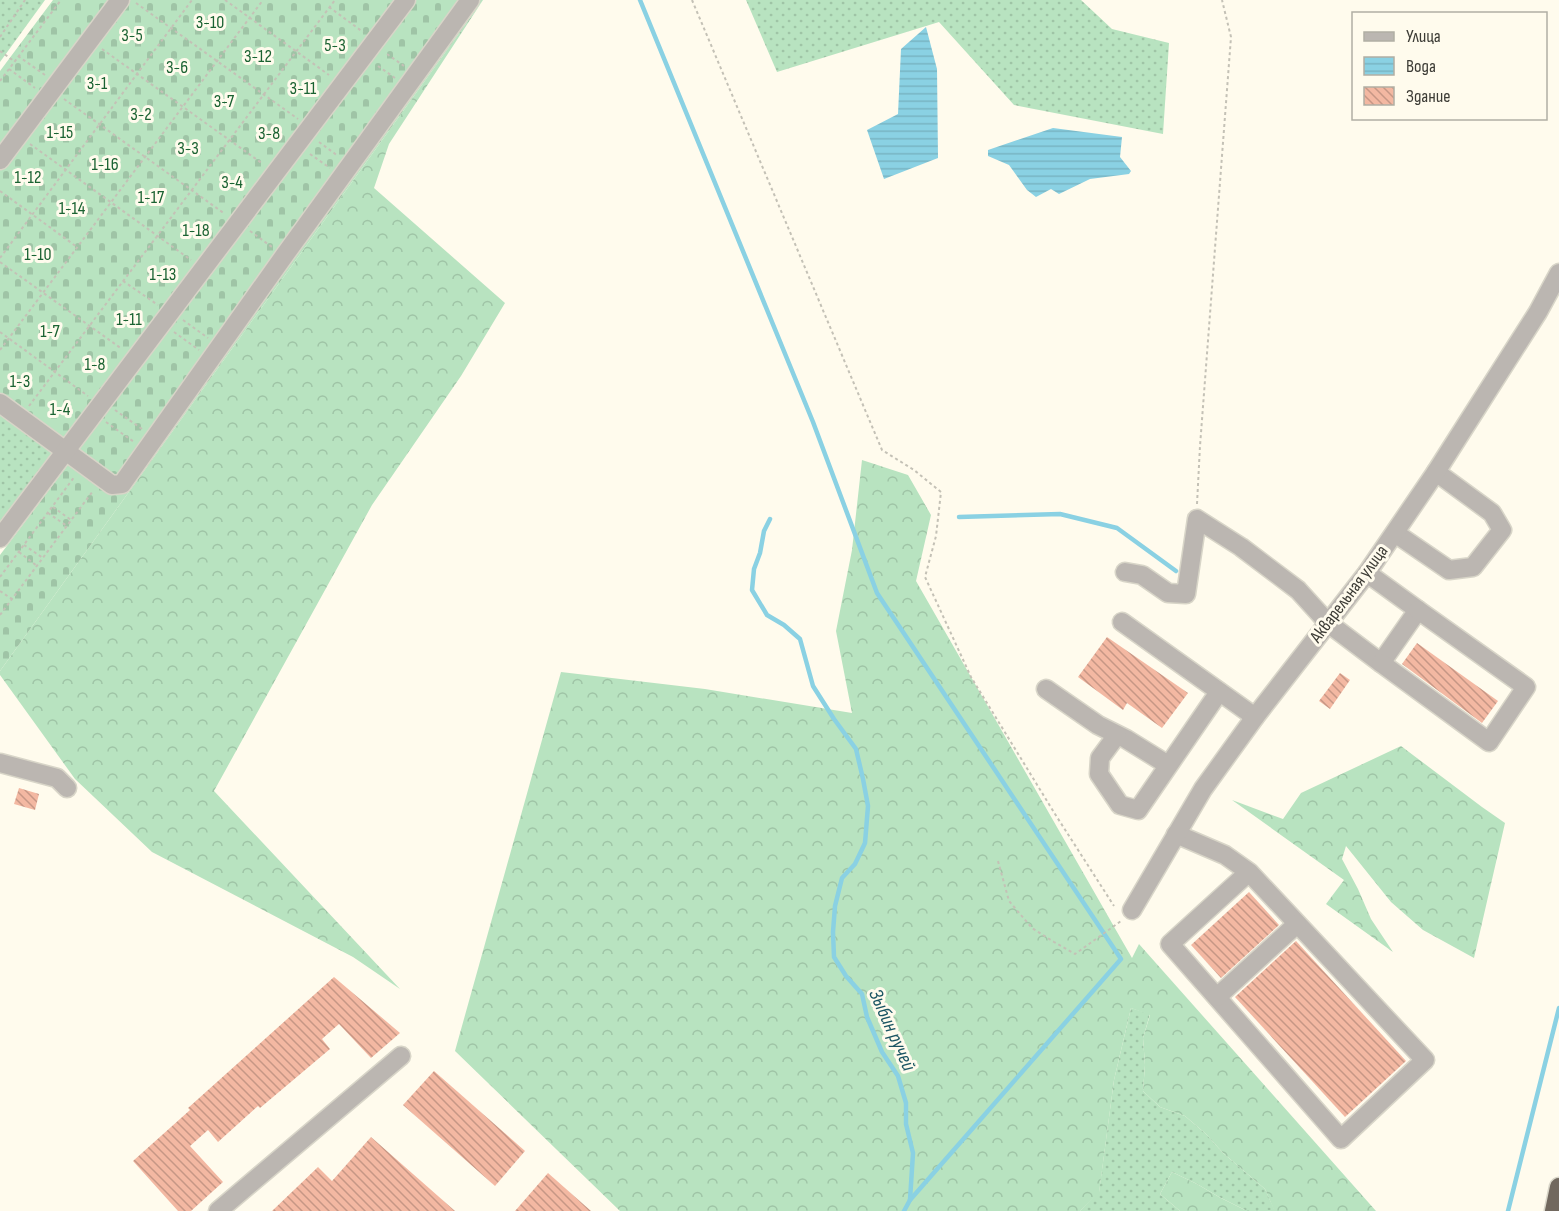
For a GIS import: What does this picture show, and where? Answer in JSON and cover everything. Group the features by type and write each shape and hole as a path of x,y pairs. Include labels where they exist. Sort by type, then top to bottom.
{"highway":[{"path":"1554,1211 1559,1187"}],"street":[{"path":"0,160 120,0"},
{"path":"0,538 406,0"},
{"path":"0,403 112,485 122,483 470,0"},
{"name":"Акварельная улица","path":"1123,908 1176,834 1203,789 1255,717 1395,533 1538,312 1559,273"},
{"path":"1395,533 1449,570 1473,567 1502,530 1492,513 1436,472"},
{"path":"1125,572 1142,575 1168,593 1186,594 1197,519 1241,547 1298,590 1328,623 1489,742 1526,687 1366,573"},
{"path":"1381,663 1418,610"},
{"path":"1122,622 1255,717"},
{"path":"1046,689 1098,725 1168,765"},
{"path":"1117,735 1100,759 1099,774 1120,805 1138,810 1219,692"},
{"path":"0,763 57,778 67,788"},
{"path":"1176,834 1225,855 1249,872 1425,1060 1341,1138 1170,944 1249,872"},
{"path":"1217,997 1298,924"},
{"path":"218,1211 401,1056"}],"path":[{"path":"0,37 25,0"},
{"path":"0,81 61,0"},
{"path":"132,0 263,94 304,135 346,171"},
{"path":"135,359 0,260 192,0"},
{"path":"225,0 342,85"},
{"path":"0,350 263,0"},
{"path":"20,418 335,0"},
{"path":"692,0 882,450 914,470 941,492 936,536 925,577 971,677 1055,814 1123,908 1124,918 1075,954 1032,928 1009,901 998,861"},
{"path":"1197,519 1200,446 1231,37 1222,0"},
{"path":"329,7 371,47 412,81"},
{"path":"90,40 276,173"},
{"path":"371,47 412,81"},
{"path":"0,51 14,61"},
{"path":"18,56 52,90 285,256"},
{"path":"9,69 52,90"},
{"path":"18,135 204,269"},
{"path":"304,135 346,171"},
{"path":"0,191 77,247"},
{"path":"123,281 216,352"},
{"path":"168,316 216,352"},
{"path":"0,332 150,444"},
{"path":"99,407 150,444"},
{"path":"0,578 76,475"},
{"path":"0,615 94,489"},
{"path":"52,507 71,520"},
{"path":"48,513 67,526"},
{"path":"24,544 43,558"},
{"path":"19,552 37,566"},
{"path":"0,591 12,599"},
{"path":"0,604 5,608"}],"green space":[{"path":"0,0 45,0 0,62"},
{"path":"53,0 483,0 0,671 0,555 76,454 0,397 0,71"},
{"path":"483,0 389,144 374,188 505,303 461,376 372,505 214,791 400,989 353,957 152,852 75,779 0,675 0,671"},
{"path":"746,0 1081,0 1112,29 1169,43 1163,134 1014,105 939,22 777,72"},
{"path":"0,411 57,453 0,529"},
{"path":"862,460 908,475 931,515 916,581 1132,958 1139,944 1376,1211 1180,1211 1160,1194 1172,1172 1245,1210 1274,1210 1265,1189 1223,1153 1206,1134 1185,1116 1160,1107 1143,1091 1145,1065 1143,1038 1150,1015 1131,1008 1114,1080 1099,1193 1080,1211 620,1211 455,1051 561,672 705,689 852,713 836,631 852,550"},
{"path":"1401,746 1505,823 1474,958 1423,930 1391,902 1346,846 1342,859 1371,919 1393,952 1326,904 1344,880 1232,800 1283,819 1301,793"},
{"path":"1131,1008 1150,1014 1143,1038 1145,1065 1143,1091 1160,1107 1185,1116 1206,1134 1223,1153 1265,1189 1275,1211 1245,1210 1172,1172 1160,1194 1180,1211 1080,1211 1099,1192 1114,1080"}],"water":[{"path":"926,27 937,69 938,158 884,179 867,130 898,114 901,49"},
{"path":"1053,128 1122,137 1120,157 1131,171 1129,174 1090,179 1059,194 1051,189 1036,197 1027,190 1009,165 988,156 988,150"}],"building":[{"path":"1107,637 1188,693 1162,728 1127,703 1123,710 1078,677"},
{"path":"1417,643 1498,701 1482,723 1402,664"},
{"path":"1340,673 1350,680 1330,709 1319,701"},
{"path":"19,788 39,794 35,810 14,804"},
{"path":"1249,892 1279,925 1221,978 1191,945"},
{"path":"1296,941 1406,1061 1345,1117 1235,997"},
{"path":"334,977 400,1033 371,1058 339,1024 322,1039 330,1049 260,1108 258,1106 218,1142 208,1130 190,1146 223,1182 191,1211 178,1211 133,1161 190,1110 188,1108"},
{"path":"434,1071 525,1151 495,1186 403,1105"},
{"path":"371,1137 455,1211 272,1211 318,1167 332,1181"},
{"path":"548,1173 591,1211 515,1211"}],"waterway":[{"path":"640,0 813,422 877,593 1121,959 910,1200"},
{"path":"959,517 1060,514 1117,528 1176,571"},
{"name":"Зыбин ручей","path":"770,519 764,531 754,569 752,590 767,615 784,625 800,639 813,686 856,749 863,779 868,806 865,843 855,864 842,878 835,906 834,957 846,976 862,994 867,1017 882,1052 898,1076 906,1103 906,1124 913,1153 910,1200 904,1211"},
{"path":"1508,1211 1559,1008"}],"park label":[{"name":"3-10","path":"210,22"},
{"name":"3-5","path":"132,35"},
{"name":"5-3","path":"335,45"},
{"name":"3-12","path":"258,56"},
{"name":"3-6","path":"177,67"},
{"name":"3-1","path":"97,83"},
{"name":"3-11","path":"303,88"},
{"name":"3-7","path":"224,101"},
{"name":"3-2","path":"141,114"},
{"name":"1-15","path":"60,132"},
{"name":"3-8","path":"269,133"},
{"name":"3-3","path":"188,148"},
{"name":"1-16","path":"105,164"},
{"name":"1-12","path":"28,177"},
{"name":"3-4","path":"232,182"},
{"name":"1-17","path":"151,197"},
{"name":"1-14","path":"72,208"},
{"name":"1-18","path":"196,230"},
{"name":"1-10","path":"38,254"},
{"name":"1-13","path":"163,274"},
{"name":"1-11","path":"129,319"},
{"name":"1-7","path":"50,331"},
{"name":"1-8","path":"95,364"},
{"name":"1-3","path":"20,381"},
{"name":"1-4","path":"60,409"}]}
